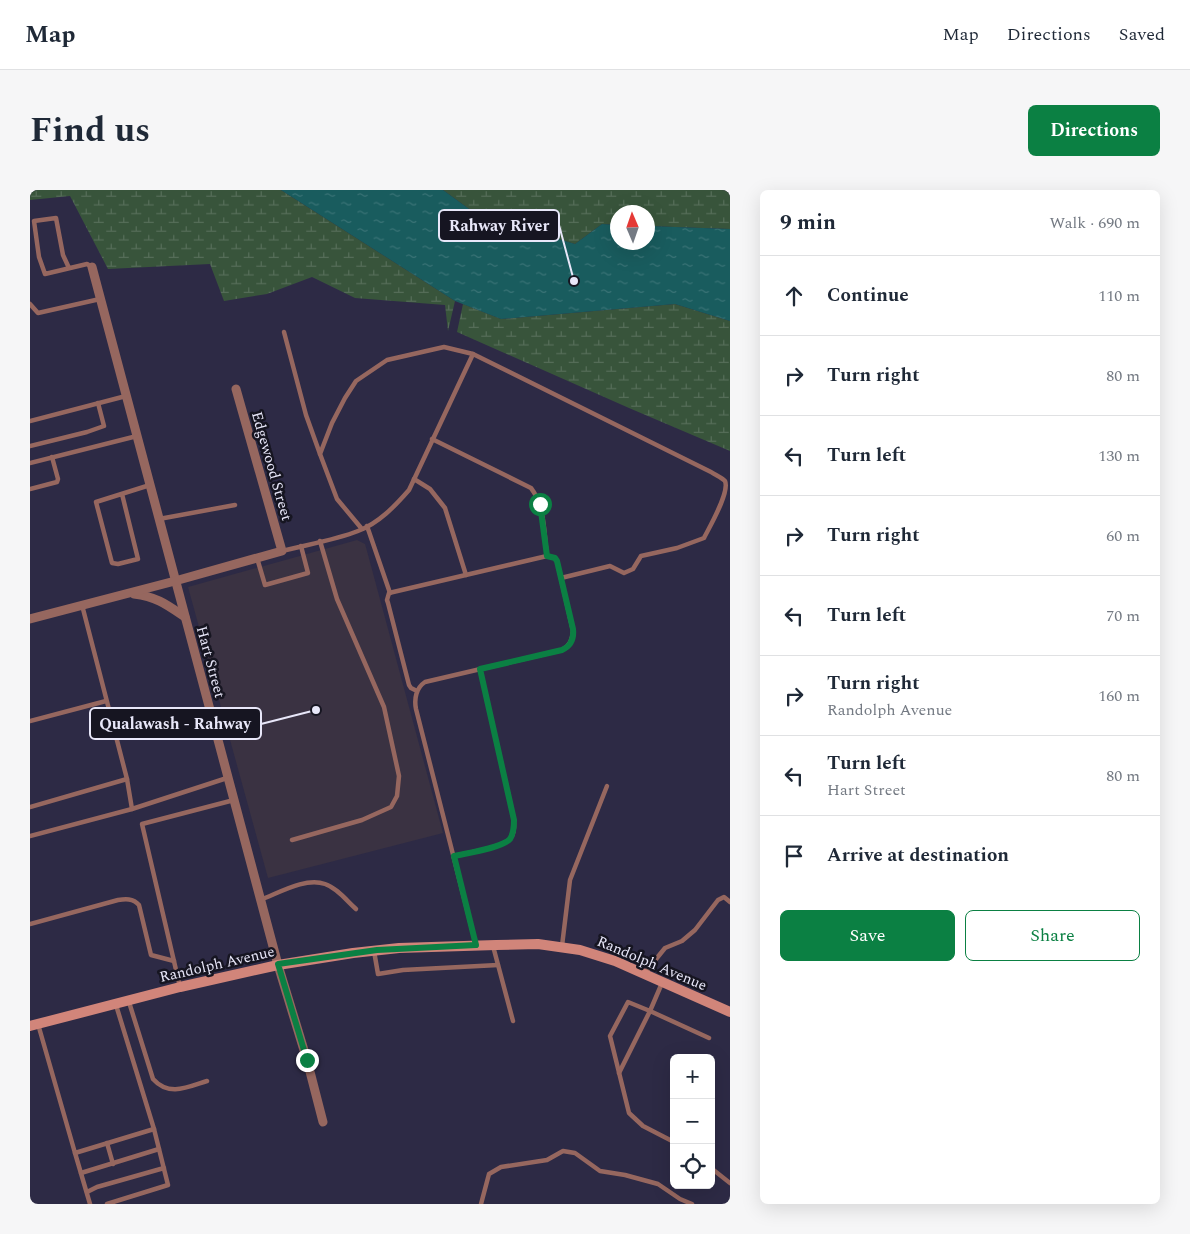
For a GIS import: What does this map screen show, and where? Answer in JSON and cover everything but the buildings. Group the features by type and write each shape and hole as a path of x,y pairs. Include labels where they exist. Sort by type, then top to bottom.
{"main road":[{"name":"Randolph Avenue","path":"34,1025 278,964 374,951 476,945 562,946 598,955 730,1012"}],"street":[{"name":"Hart Street","path":"92,267 260,900 307,1060 323,1122"},
{"name":"Edgewood Street","path":"236,390 282,551"},
{"path":"30,619 282,551"},
{"path":"128,593 151,596 168,604 185,617"}],"lane":[{"path":"69,268 63,255 56,218 34,221 39,257 45,274 88,264 92,267"},
{"path":"30,304 38,313 100,299"},
{"path":"284,332 306,415 337,499 362,529"},
{"path":"320,454 340,406 356,381 387,360 444,347 473,354 711,472 724,480 728,486 726,498 704,538 677,548 641,556 633,569 624,573 610,566 561,578"},
{"path":"282,551 362,529 395,506 409,490 473,354"},
{"path":"30,421 126,396"},
{"path":"30,446 104,426 98,404"},
{"path":"30,463 137,436"},
{"path":"432,439 531,488 537,495 540,504 547,556"},
{"path":"30,489 57,482 58,479 52,458"},
{"path":"414,479 430,489 445,508 466,575"},
{"path":"122,494 138,559 118,564 112,563 96,502 150,485"},
{"path":"159,519 235,505"},
{"path":"368,526 390,593 387,600 409,685 417,691"},
{"path":"292,840 362,820 391,807 397,796 399,776 384,707 337,600 320,541"},
{"path":"257,558 265,585 308,573 301,546"},
{"path":"390,593 547,556 555,558 557,561 573,631 570,644 562,650 425,682 417,691 415,703 476,945"},
{"path":"82,605 132,809"},
{"path":"454,856 503,844 514,831 514,820 480,669"},
{"path":"30,721 106,701"},
{"path":"30,836 132,809 228,777"},
{"path":"30,807 126,779"},
{"path":"562,946 573,870 608,786"},
{"path":"180,987 142,824 234,800"},
{"path":"260,900 305,883 318,883 326,884 356,909"},
{"path":"644,974 665,948 682,941 695,930 718,900 724,897 730,902"},
{"path":"30,924 118,900 129,899 136,901 139,905 151,955 174,961"},
{"path":"493,945 513,1020"},
{"path":"374,951 378,974 403,970 498,965"},
{"path":"619,1073 650,1011 662,982"},
{"path":"128,1000 153,1079 157,1084 166,1089 176,1091 207,1081"},
{"path":"670,1140 644,1126 629,1113 610,1036 628,1002 708,1038"},
{"path":"107,1204 168,1185 154,1129 116,1004"},
{"path":"34,1025 90,1204"},
{"path":"75,1154 154,1129"},
{"path":"107,1144 113,1164"},
{"path":"81,1174 159,1149"},
{"path":"481,1204 489,1174 501,1167 547,1160 563,1151 575,1153 600,1171 625,1175 658,1184 680,1199 692,1204"},
{"path":"87,1192 97,1187 164,1168"},
{"path":"715,1171 730,1182"}],"shaded area":[{"path":"357,540 365,544 443,833 268,878 188,587"}],"green space":[{"path":"30,190 281,190 455,301 448,331 445,305 355,298 312,277 267,294 224,301 210,264 108,269 70,196 30,200"},
{"path":"443,190 730,190 730,229 655,226 655,205 610,205 610,225 602,224 575,244 476,214"},
{"path":"463,304 501,319 675,304 730,321 730,451 457,332"}],"water":[{"path":"281,190 443,190 476,214 575,244 602,224 610,225 610,250 655,250 655,226 730,229 730,321 675,304 501,319 455,301"}],"place":[{"name":"Rahway River","path":"574,281"},
{"name":"Qualawash - Rahway","path":"316,710"}],"route":[{"path":"307,1060 278,964 377,950 476,945 454,856 503,844 510,838 514,828 514,820 480,669 562,650 570,644 572,638 573,629 557,561 551,556 547,556 540,504"}]}
